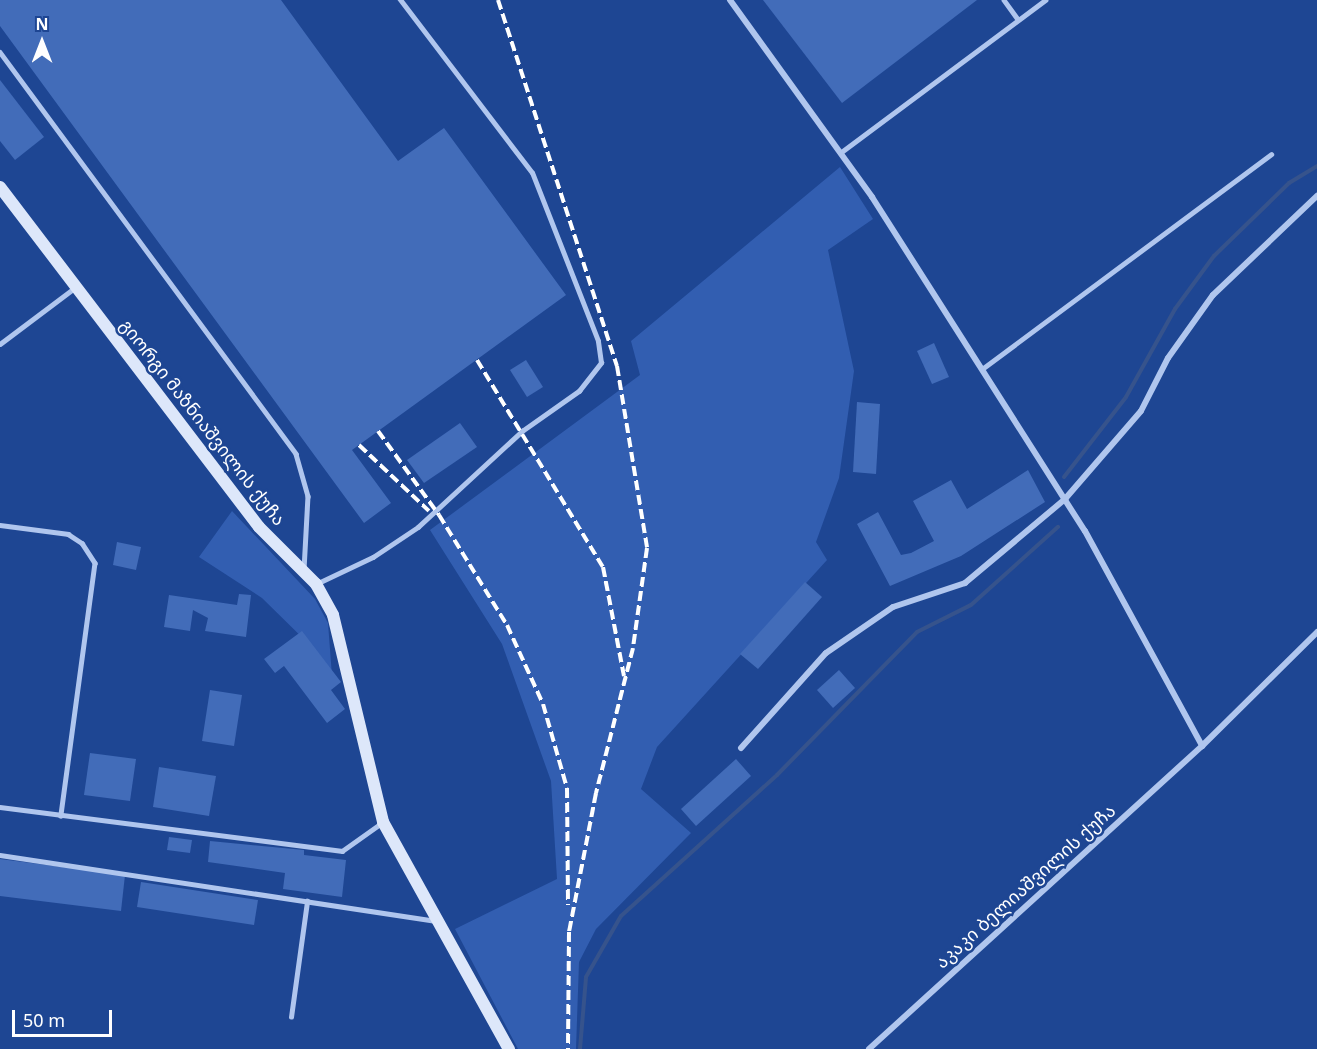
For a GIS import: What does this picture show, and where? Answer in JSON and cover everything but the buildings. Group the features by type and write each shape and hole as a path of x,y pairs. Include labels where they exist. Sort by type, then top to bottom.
{"street":[{"path":"730,0 840,153 1065,499 1202,746"},
{"name":"გიორგი მაზნიაშვილის ქუჩა","path":"0,187 259,527 316,584 333,615 383,822 509,1049"},
{"path":"741,748 826,653 893,607 965,583 1065,499 1141,411 1168,358 1213,294 1317,196"},
{"name":"აკაკი ბელიაშვილის ქუჩა","path":"869,1049 1202,746 1317,632"}],"lane":[{"path":"316,584 373,557 418,527 522,431 579,391 601,363 598,341 532,173 400,0"},
{"path":"1004,0 1018,20"},
{"path":"840,153 1045,0"},
{"path":"0,52 296,454 308,496 303,571"},
{"path":"982,369 1271,154"},
{"path":"0,344 76,287"},
{"path":"0,525 68,534 82,543 94,563 61,816"},
{"path":"0,807 342,851 383,822"},
{"path":"0,855 438,921"},
{"path":"291,1017 308,901"}],"shaded area":[{"path":"840,167 873,219 828,250 854,371 839,478 816,542 827,560 657,747 641,789 691,833 596,929 579,962 576,1049 518,1049 455,929 557,879 551,781 502,644 430,530 640,375 631,341"},
{"path":"232,511 315,599 328,623 333,689 319,654 262,598 199,557"}],"waterway":[{"path":"1064,477 1126,397 1175,309 1214,256 1289,183 1317,166"},
{"path":"580,1049 586,977 621,916 777,775 917,632 971,605 1058,527"}],"railway":[{"path":"498,0 617,366 647,548 633,648 596,793 569,932 568,1049"},
{"path":"477,360 603,567 624,676"},
{"path":"378,431 439,515 507,625 543,704 567,788 568,905"},
{"path":"359,445 429,511"}]}
